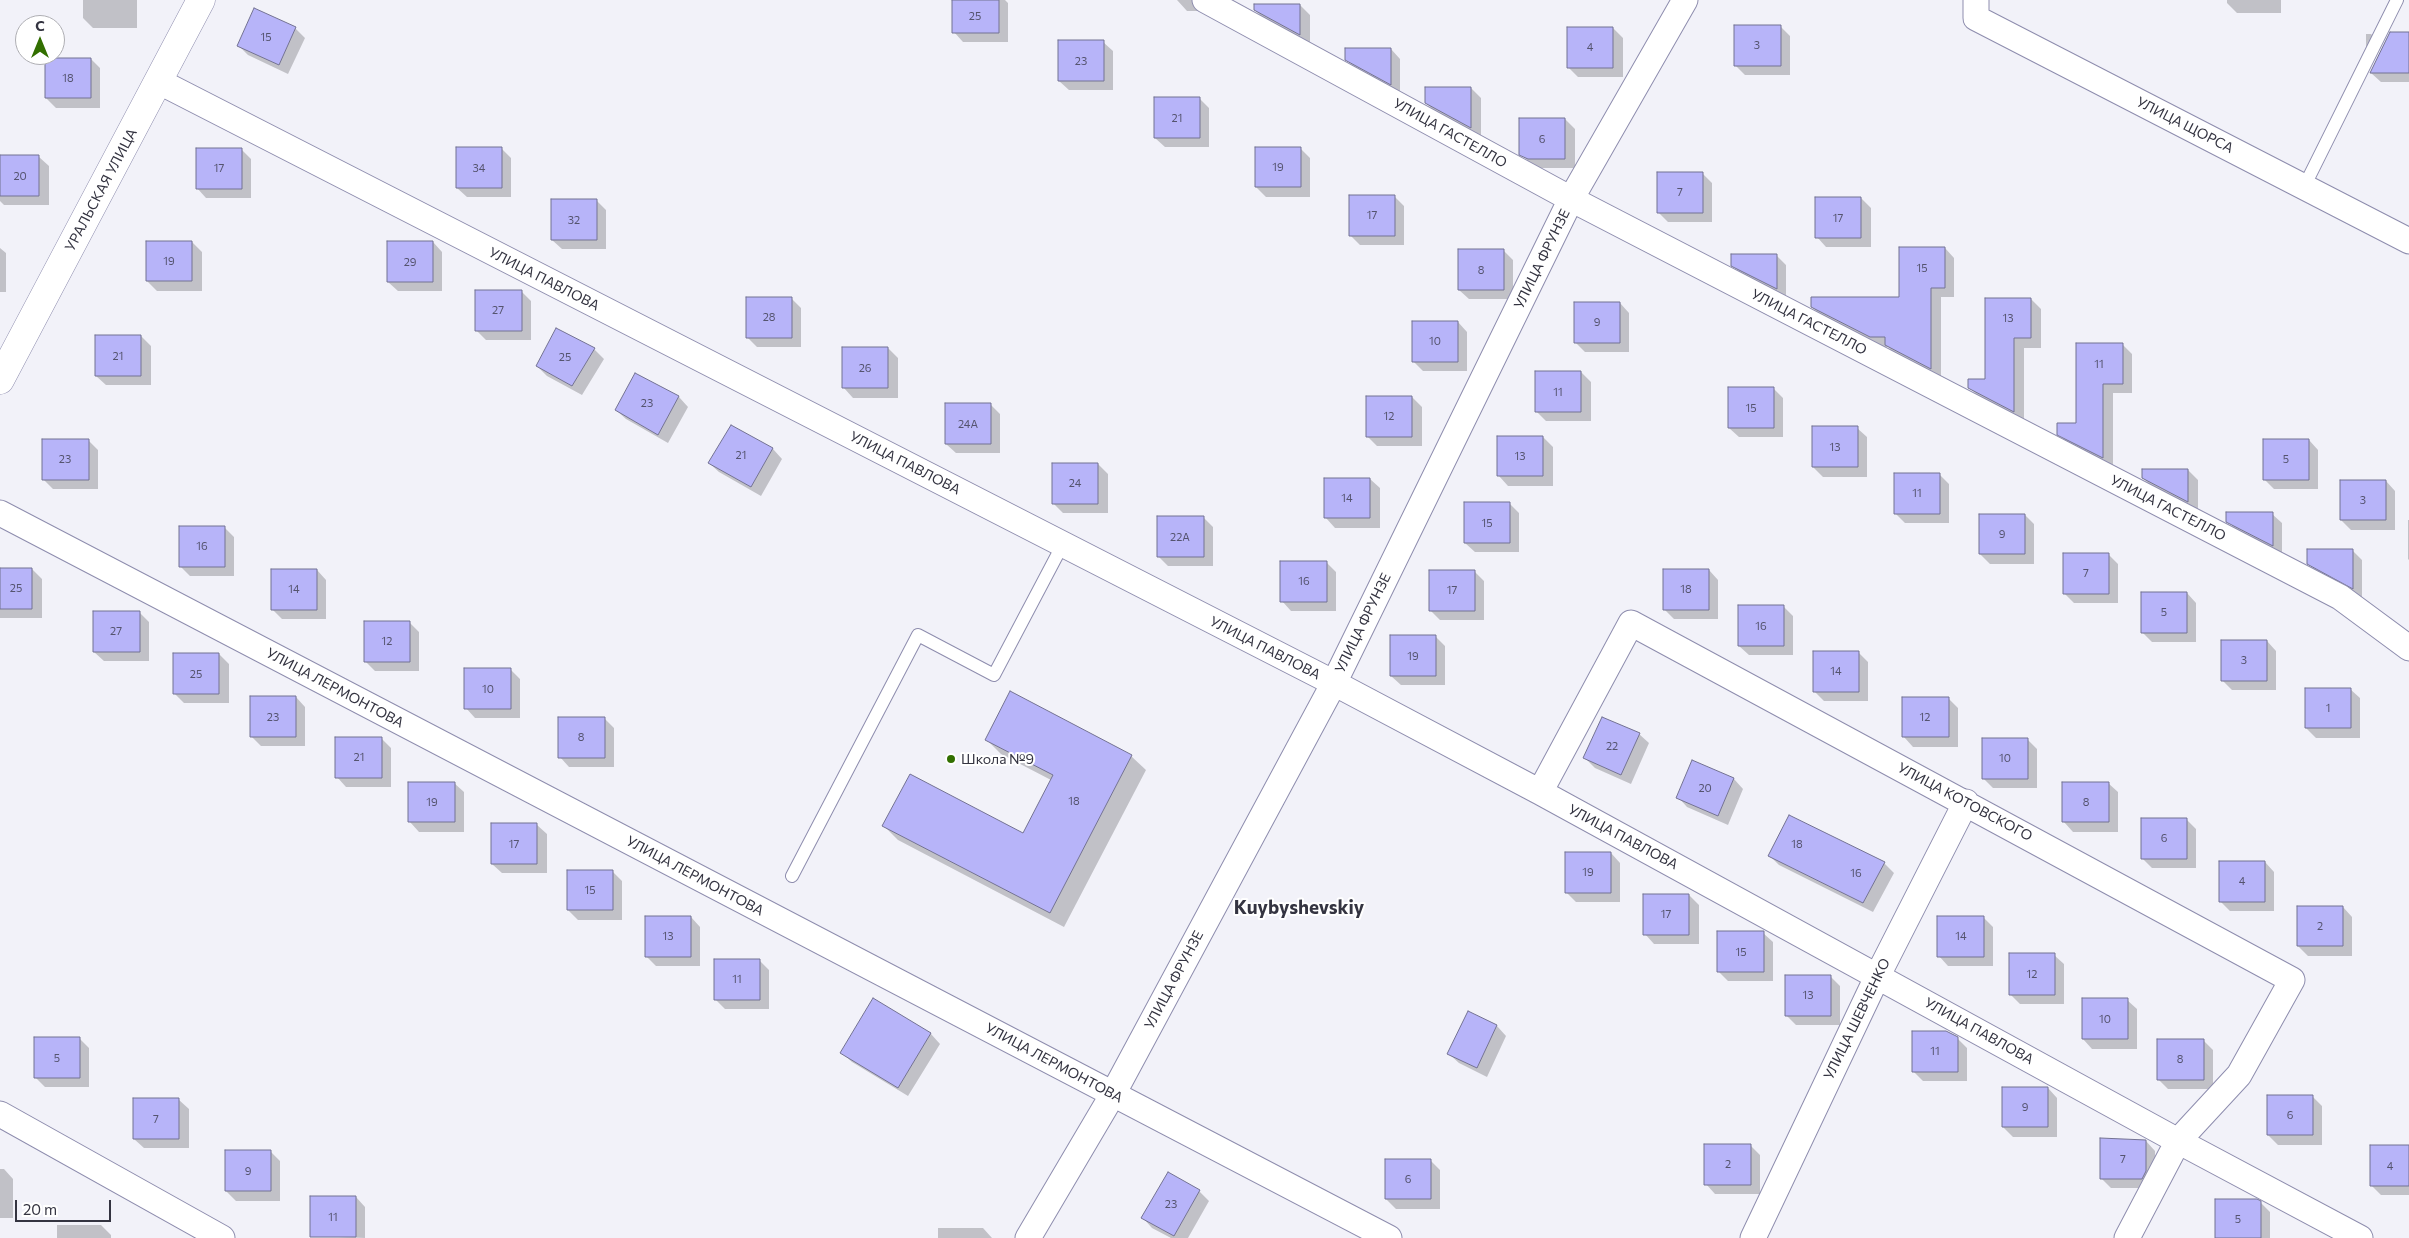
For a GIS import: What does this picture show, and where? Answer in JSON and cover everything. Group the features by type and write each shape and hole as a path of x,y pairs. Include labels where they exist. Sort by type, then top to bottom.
{"street":[{"name":"УРАЛЬСКАЯ УЛИЦА","path":"0,380 202,0"},
{"name":"УЛИЦА ГАСТЕЛЛО","path":"1205,0 1571,199 2340,597 2409,648"},
{"name":"УЛИЦА ФРУНЗЕ","path":"1028,1238 1113,1094 1334,683 1571,199 1685,0"},
{"name":"УЛИЦА ЩОРСА","path":"1976,0 1976,18 2409,241"},
{"name":"УЛИЦА ПАВЛОВА","path":"158,81 1334,683 1540,792 1878,975 2178,1141 2360,1238"},
{"name":"УЛИЦА ЛЕРМОНТОВА","path":"0,513 1389,1238"},
{"name":"УЛИЦА КОТОВСКОГО","path":"1540,792 1631,622 2292,980 2239,1075 2178,1141"},
{"name":"УЛИЦА ШЕВЧЕНКО","path":"1753,1238 1878,975 1966,802"},
{"path":"0,1114 222,1238"},
{"path":"2127,1238 2178,1141"}],"lane":[{"path":"2304,187 2397,0"},
{"path":"792,876 918,635 994,675 1063,544"}],"building":[{"path":"952,0 999,0 999,33 952,33"},
{"path":"1254,4 1300,4 1300,35 1254,10"},
{"path":"254,8 296,27 279,65 237,46"},
{"path":"1734,25 1781,25 1781,66 1734,66"},
{"path":"1567,27 1613,27 1613,68 1567,68"},
{"path":"2390,32 2409,32 2409,73 2370,73"},
{"path":"1058,40 1104,40 1104,81 1058,81"},
{"path":"1345,48 1391,48 1391,85 1345,60"},
{"path":"65,58 91,58 91,98 45,98 45,65 65,65"},
{"path":"1425,87 1471,87 1471,128 1425,103"},
{"path":"1154,97 1200,97 1200,138 1154,138"},
{"path":"1519,118 1565,118 1565,159 1528,159 1519,155"},
{"path":"456,147 502,147 502,188 456,188"},
{"path":"1255,147 1301,147 1301,187 1255,187"},
{"path":"196,148 242,148 242,189 196,189"},
{"path":"0,155 39,155 39,196 0,196"},
{"path":"1657,172 1703,172 1703,213 1657,213"},
{"path":"1349,195 1395,195 1395,236 1349,236"},
{"path":"1815,197 1861,197 1861,238 1815,238"},
{"path":"551,199 597,199 597,240 551,240"},
{"path":"146,241 192,241 192,281 146,281"},
{"path":"387,241 433,241 433,282 387,282"},
{"path":"1899,247 1945,247 1945,288 1931,288 1931,369 1885,345 1885,337 1870,337 1811,307 1811,297 1899,297"},
{"path":"1458,249 1504,249 1504,290 1458,290"},
{"path":"1731,254 1777,254 1777,289 1731,266"},
{"path":"475,290 522,290 522,331 475,331"},
{"path":"746,297 792,297 792,338 746,338"},
{"path":"1985,298 2031,298 2031,338 2014,338 2014,412 1968,388 1968,379 1985,379"},
{"path":"1574,302 1620,302 1620,343 1574,343"},
{"path":"1412,321 1458,321 1458,362 1412,362"},
{"path":"556,328 595,348 572,386 536,366"},
{"path":"95,335 141,335 141,376 95,376"},
{"path":"2076,343 2123,343 2123,384 2103,384 2103,458 2057,435 2057,423 2076,423"},
{"path":"842,347 888,347 888,388 842,388"},
{"path":"1535,371 1581,371 1581,412 1535,412"},
{"path":"635,373 679,396 658,435 615,410"},
{"path":"1728,387 1774,387 1774,428 1728,428"},
{"path":"1366,396 1412,396 1412,437 1366,437"},
{"path":"945,403 991,403 991,444 945,444"},
{"path":"731,425 773,448 751,487 708,463"},
{"path":"1812,426 1858,426 1858,467 1812,467"},
{"path":"1497,436 1543,436 1543,476 1497,476"},
{"path":"42,439 89,439 89,480 42,480"},
{"path":"2263,439 2309,439 2309,480 2263,480"},
{"path":"1052,463 1098,463 1098,504 1052,504"},
{"path":"2142,469 2188,469 2188,502 2142,478"},
{"path":"1894,473 1940,473 1940,514 1894,514"},
{"path":"1324,478 1370,478 1370,518 1324,518"},
{"path":"2340,480 2386,480 2386,520 2340,520"},
{"path":"1464,502 1510,502 1510,543 1464,543"},
{"path":"2226,512 2273,512 2273,546 2226,522"},
{"path":"1979,514 2025,514 2025,554 1979,554"},
{"path":"1157,516 1204,516 1204,557 1157,557"},
{"path":"179,526 225,526 225,567 179,567"},
{"path":"2307,549 2353,549 2353,589 2307,564"},
{"path":"2063,553 2109,553 2109,594 2063,594"},
{"path":"1280,561 1327,561 1327,602 1280,602"},
{"path":"0,568 32,568 32,609 0,609"},
{"path":"271,569 317,569 317,610 271,610"},
{"path":"1663,569 1709,569 1709,610 1663,610"},
{"path":"1429,570 1475,570 1475,611 1429,611"},
{"path":"2141,592 2187,592 2187,633 2141,633"},
{"path":"1738,605 1784,605 1784,646 1738,646"},
{"path":"93,611 140,611 140,652 93,652"},
{"path":"364,621 410,621 410,662 364,662"},
{"path":"1390,635 1436,635 1436,676 1390,676"},
{"path":"2221,640 2267,640 2267,681 2221,681"},
{"path":"1813,651 1859,651 1859,692 1813,692"},
{"path":"173,653 219,653 219,694 173,694"},
{"path":"464,668 511,668 511,709 464,709"},
{"path":"2305,688 2351,688 2351,728 2305,728"},
{"path":"1010,691 1132,755 1050,913 882,826 910,774 1023,833 1053,775 985,740"},
{"path":"250,696 296,696 296,737 250,737"},
{"path":"1902,697 1949,697 1949,737 1902,737"},
{"path":"558,717 605,717 605,758 558,758"},
{"path":"1602,717 1640,733 1621,775 1583,758"},
{"path":"335,737 382,737 382,778 335,778"},
{"path":"1982,738 2028,738 2028,779 1982,779"},
{"path":"1692,760 1734,778 1718,816 1676,798"},
{"path":"408,782 455,782 455,822 408,822"},
{"path":"2062,782 2109,782 2109,822 2062,822"},
{"path":"1789,815 1885,862 1863,903 1768,856"},
{"path":"2141,818 2187,818 2187,859 2141,859"},
{"path":"491,823 537,823 537,864 491,864"},
{"path":"1565,852 1611,852 1611,893 1565,893"},
{"path":"2219,861 2265,861 2265,902 2219,902"},
{"path":"567,870 613,870 613,910 567,910"},
{"path":"1643,894 1689,894 1689,935 1643,935"},
{"path":"2297,906 2343,906 2343,946 2297,946"},
{"path":"645,916 691,916 691,957 645,957"},
{"path":"1937,916 1984,916 1984,957 1937,957"},
{"path":"1717,931 1764,931 1764,972 1717,972"},
{"path":"2009,953 2055,953 2055,995 2009,995"},
{"path":"714,959 760,959 760,1000 714,1000"},
{"path":"1785,975 1831,975 1831,1016 1785,1016"},
{"path":"873,998 931,1033 898,1088 840,1053"},
{"path":"2082,998 2128,998 2128,1039 2082,1039"},
{"path":"1468,1011 1497,1025 1477,1068 1447,1054"},
{"path":"1912,1031 1946,1031 1958,1037 1958,1072 1912,1072"},
{"path":"34,1037 80,1037 80,1078 34,1078"},
{"path":"2157,1039 2204,1039 2204,1080 2157,1080"},
{"path":"2002,1087 2048,1087 2048,1127 2002,1127"},
{"path":"2267,1095 2313,1095 2313,1135 2267,1135"},
{"path":"133,1098 179,1098 179,1139 133,1139"},
{"path":"2100,1138 2146,1140 2146,1171 2142,1179 2100,1179"},
{"path":"1704,1144 1751,1144 1751,1185 1704,1185"},
{"path":"2370,1145 2409,1145 2409,1186 2370,1186"},
{"path":"225,1150 271,1150 271,1191 225,1191"},
{"path":"1385,1159 1431,1159 1431,1199 1385,1199"},
{"path":"1168,1172 1200,1190 1174,1236 1141,1218"},
{"path":"310,1196 356,1196 356,1237 310,1237"},
{"path":"2215,1199 2257,1199 2261,1201 2261,1238 2215,1238"}],"place":[{"name":"Школа №9","path":"951,759"}],"district":[{"name":"Kuybyshevskiy","path":"1299,908"}]}
